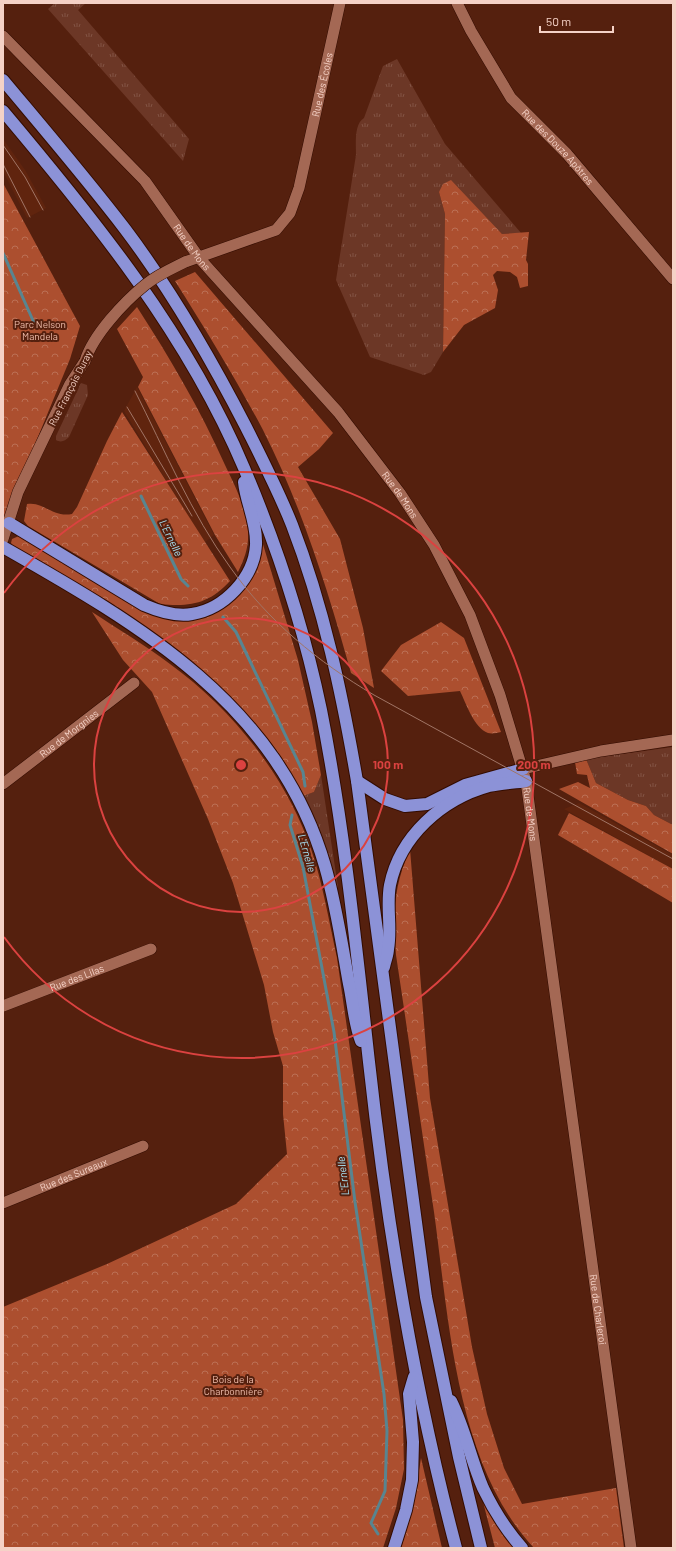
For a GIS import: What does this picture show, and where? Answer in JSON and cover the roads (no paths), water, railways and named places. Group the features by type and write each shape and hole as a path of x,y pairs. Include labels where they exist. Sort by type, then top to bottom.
{"highway":[{"path":"3,80 71,161 126,230 183,315 224,385 260,454 292,525 319,604 344,705 357,781 423,1274 443,1385 481,1548"},
{"path":"3,111 56,174 110,243 167,325 208,394 243,464 270,532 296,610 320,709 335,796 361,979 369,1063 396,1261 415,1373 456,1548"},
{"path":"9,523 144,605 166,613 191,615 204,611 232,594 251,568 255,556 256,530 253,515 245,492 243,464"},
{"path":"3,547 125,620 190,667 224,698 251,728 275,759 314,832 325,867 344,954 359,1035 369,1063"},
{"path":"357,781 385,799 405,806 427,804 465,785 524,775"},
{"path":"382,974 389,948 388,914 390,885 399,859 410,840 426,821 444,806 490,786 524,775"},
{"path":"394,1548 406,1510 412,1480 413,1442 409,1394 415,1373"},
{"path":"443,1385 462,1422 484,1489 501,1520 522,1548"}],"street":[{"name":"Rue des Écoles","path":"226,247 276,230 290,213 299,188 302,166 340,3"},
{"name":"Rue des Douze Apôtres","path":"458,3 471,32 511,98 567,154 673,279"},
{"name":"Rue de Mons","path":"3,36 146,182 200,258 338,412 400,493 434,545 470,615 500,695 524,775 565,1072"},
{"name":"Rue François Duray","path":"3,539 18,492 70,384 85,361 92,344 127,302 145,285 163,273 185,262 200,258 226,247"},
{"name":"Rue de Morgnies","path":"3,784 134,683"},
{"path":"524,775 601,751 673,740"},
{"name":"Rue des Lilas","path":"3,1006 151,949"},
{"name":"Rue de Charleroi","path":"565,1072 631,1548"},
{"name":"Rue des Sureaux","path":"3,1203 143,1146"}],"waterway":[{"name":"L'Ernelle","path":"3,253 35,325"},
{"name":"L'Ernelle","path":"141,496 181,579 188,586"},
{"name":"L'Ernelle","path":"223,617 236,632 303,772 305,786"},
{"name":"L'Ernelle","path":"292,815 290,825 303,867 334,1032 355,1202 384,1394 387,1431 385,1491 371,1523 378,1534"}],"tram line":[{"path":"3,145 25,177 43,210"},
{"path":"3,164 30,217"},
{"path":"135,391 179,481 216,547 245,587 277,623 295,639 333,669 374,695 673,859"},
{"path":"127,407 192,516"}],"park label":[{"name":"Parc Nelson Mandela","path":"40,330"},
{"name":"Bois de la Charbonnière","path":"233,1384"}]}
